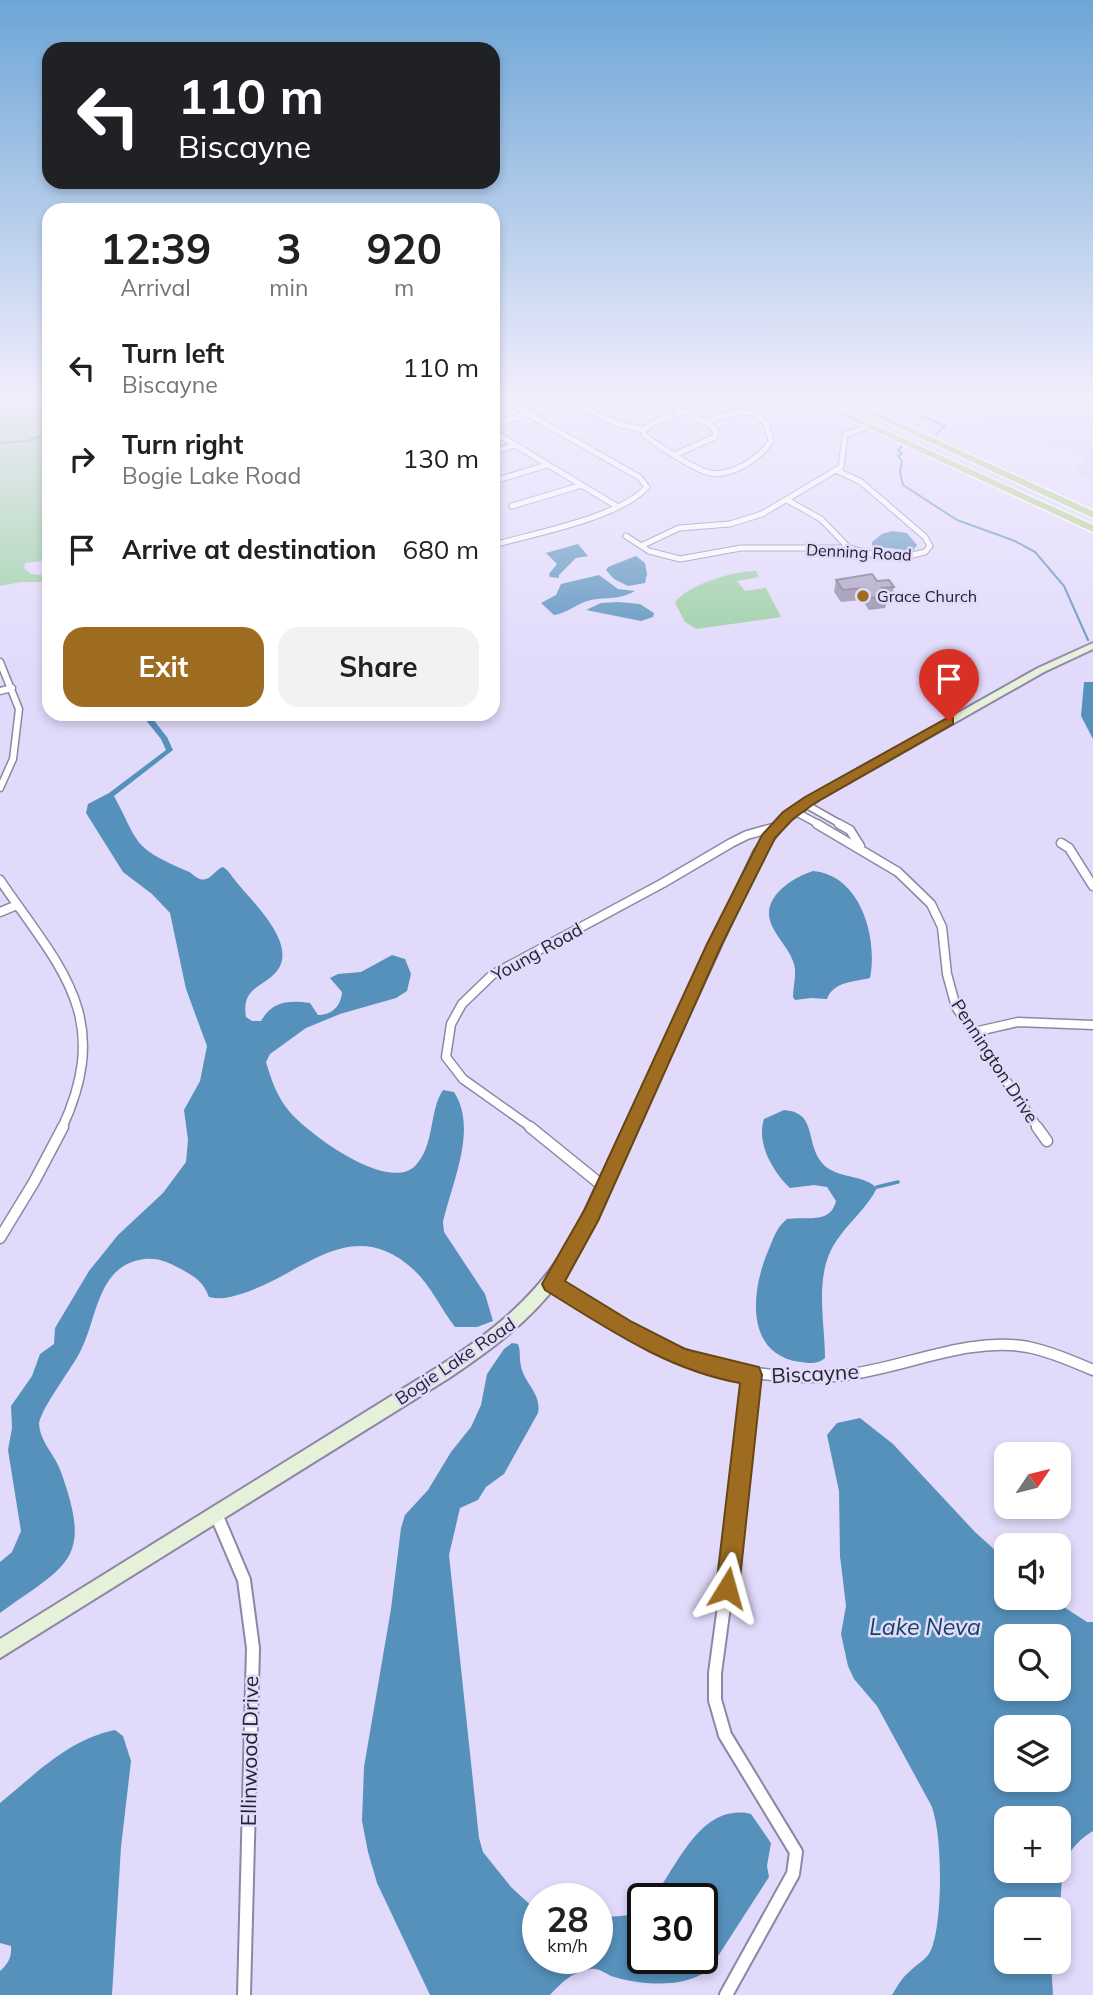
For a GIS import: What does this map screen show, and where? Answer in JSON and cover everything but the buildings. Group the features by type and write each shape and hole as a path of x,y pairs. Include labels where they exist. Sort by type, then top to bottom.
{"highway":[{"path":"1004,488 1093,529"},
{"path":"1036,488 1092,514"},
{"path":"1028,499 1041,499 1051,495"},
{"path":"1069,518 1074,513 1092,514"}],"main road":[{"name":"Bogie Lake Road","path":"0,1649 485,1345 522,1315 552,1284 572,1254 754,860 776,827 799,807 1041,670 1093,646"}],"street":[{"path":"512,506 572,488"},
{"path":"587,488 618,507"},
{"path":"500,543 618,507 645,492 646,488"},
{"path":"641,546 679,528 730,524 748,519 806,488"},
{"name":"Denning Road","path":"626,536 663,556 680,559 730,549 849,548 860,553 919,556 930,546 925,537 868,488"},
{"path":"787,500 813,513 843,539 849,548"},
{"path":"0,662 19,709 13,759 0,788"},
{"path":"0,691 12,688"},
{"name":"Pennington Drive","path":"799,807 911,882 933,906 942,927 951,992 966,1023 1047,1141"},
{"name":"Pennington Drive","path":"799,807 850,830 861,848"},
{"name":"Young Road","path":"604,1188 529,1126 463,1079 446,1057 451,1024 462,1004 492,975 652,890 739,839 776,827"},
{"path":"1061,843 1069,848 1093,886"},
{"path":"0,880 73,989 82,1020 83,1058 76,1095 59,1136 0,1238"},
{"path":"0,912 17,905"},
{"path":"974,1032 1018,1022 1093,1025"},
{"name":"Biscayne","path":"552,1284 625,1329 681,1357 717,1369 763,1377 845,1375 987,1343 1029,1345 1068,1356 1093,1370"},
{"path":"726,1995 793,1874 796,1852 771,1806 724,1735 715,1700 715,1673 731,1565 751,1375"},
{"name":"Ellinwood Drive","path":"216,1514 244,1580 253,1648 244,1995"}],"green space":[{"path":"0,488 42,488 42,561 25,563 24,568 31,574 42,575 42,582 0,586"},
{"path":"756,571 759,577 737,581 745,591 766,588 781,617 696,629 685,622 675,603 681,596 712,580"}],"water":[{"path":"892,531 907,533 917,545 913,551 872,546 872,542 882,534"},
{"path":"578,544 588,556 576,558 559,578 550,577 549,574 557,564 546,553"},
{"path":"636,556 645,563 645,583 628,586 614,579 606,570 608,567"},
{"path":"599,575 618,589 635,591 619,597 586,601 554,615 541,603 556,595 561,584"},
{"path":"601,603 640,604 654,613 653,617 641,621 586,610"},
{"path":"1084,682 1093,682 1093,739 1081,716"},
{"path":"147,721 154,721 173,750 114,796 134,835 147,850 203,880 225,868 277,935 282,948 282,960 277,971 250,994 245,1007 246,1017 252,1021 261,1021 270,1009 282,1003 295,1002 310,1003 318,1015 328,1013 338,1005 342,992 330,978 338,974 361,972 392,955 405,959 411,974 407,991 396,998 340,1014 306,1028 270,1054 266,1062 281,1100 298,1121 349,1157 386,1172 403,1172 415,1166 426,1148 443,1090 454,1092 464,1122 463,1139 457,1173 443,1222 444,1232 485,1294 493,1321 477,1327 455,1327 426,1283 414,1270 391,1254 369,1247 348,1247 327,1253 264,1285 221,1298 209,1297 196,1278 166,1262 144,1259 125,1265 106,1285 79,1354 51,1398 39,1423 42,1437 61,1472 70,1502 75,1525 74,1543 58,1570 0,1613 0,1562 12,1552 21,1531 8,1450 12,1428 11,1406 32,1376 40,1354 54,1344 55,1328 89,1271 118,1235 163,1193 186,1162 188,1140 184,1110 200,1081 207,1046 186,989 170,913 152,894 123,872 86,813 88,804 109,793 166,750"},
{"path":"813,871 830,875 843,884 862,911 871,945 870,978 839,986 827,999 795,1000 794,964 772,926 770,907 773,899 787,884"},
{"path":"784,1110 801,1115 808,1127 815,1151 825,1166 871,1183 877,1188 830,1253 825,1267 822,1298 825,1358 813,1363 782,1357 770,1348 757,1321 757,1288 761,1271 780,1227 787,1219 816,1218 828,1214 836,1201 827,1187 814,1185 790,1188 772,1165 764,1147 762,1128 764,1119"},
{"path":"512,1343 518,1344 520,1363 535,1394 538,1413 504,1474 486,1487 478,1500 460,1508 449,1555 479,1838 483,1852 522,1897 522,1974 575,1974 550,1995 430,1995 377,1883 368,1852 362,1821 364,1767 405,1515 428,1490 451,1452 471,1427 481,1405 487,1374 504,1349"},
{"name":"Lake Neva","path":"860,1418 893,1444 994,1549 994,1610 1068,1610 1087,1622 1093,1622 1093,1831 1071,1851 1071,1806 994,1806 994,1883 1062,1883 1061,1897 994,1897 994,1974 1052,1974 1053,1995 892,1995 903,1978 929,1954 935,1937 940,1878 938,1835 931,1805 877,1706 854,1679 848,1666 841,1634 846,1606 840,1556 839,1491 827,1435 837,1423"},
{"path":"115,1730 123,1736 131,1761 121,1847 112,1995 0,1995 0,1971 9,1960 11,1946 0,1943 0,1803 67,1750"},
{"path":"733,1813 751,1814 771,1843 767,1866 769,1877 718,1956 718,1883 663,1883 704,1827"},
{"path":"627,1915 627,1974 701,1974 690,1979 663,1983 635,1982 607,1974 613,1974 613,1917"}],"waterway":[{"path":"908,488 957,520 1015,541 1035,552 1064,586 1088,640"},
{"path":"877,1187 898,1182"}],"place":[{"name":"Grace Church","path":"863,596"}],"route":[{"path":"727,1588 751,1375 717,1369 681,1357 625,1329 552,1284 572,1254 592,1215 754,860 769,835 788,816 810,800 949,721"}]}
